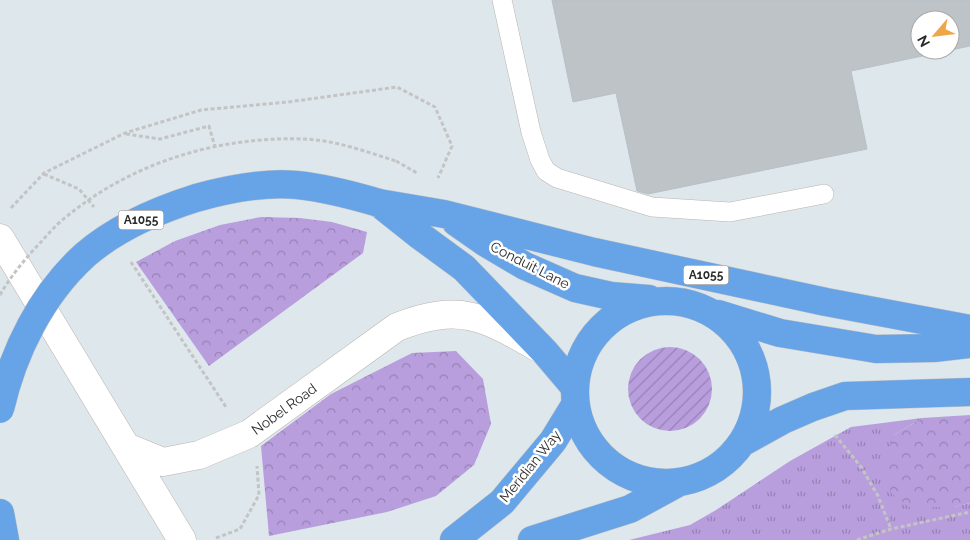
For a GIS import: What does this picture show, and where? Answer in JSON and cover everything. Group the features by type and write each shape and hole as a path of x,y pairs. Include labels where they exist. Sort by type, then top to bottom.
{"main road":[{"name":"Conduit Lane","path":"0,409 6,381 39,312 60,282 86,254 118,232 150,215 212,194 250,186 296,185 340,191 379,203 444,214 486,243 525,266 575,288 611,296 686,302 780,333 876,348 934,348 970,344"},
{"name":"Conduit Lane","path":"379,203 464,268 545,352 574,395"},
{"name":"A1055","path":"444,214 594,252 826,302 970,329"},
{"path":"659,300 626,309 598,329 580,358 574,395 583,432 599,455 621,473 648,483 676,484"},
{"path":"712,312 734,331 749,353 758,381 756,410 745,441"},
{"path":"532,540 630,509 676,484 704,476 728,460 745,441 783,420 845,396 970,392"},
{"name":"Meridian Way","path":"454,540 502,502 553,442 574,395"},
{"path":"0,513 5,540"}],"street":[{"path":"0,238 182,540"},
{"name":"Nobel Road","path":"126,447 163,462 199,455 249,434 397,327 418,319 453,313 482,318 545,352"}],"lane":[{"path":"502,0 531,132 540,160 546,171 552,175 652,207 730,212 824,194"}],"path":[{"path":"18,201 44,173 126,133 201,110 288,102 397,87 435,107 452,146 436,181"},
{"path":"126,133 160,139 209,126 215,147"},
{"path":"396,161 408,170 422,175"},
{"path":"44,173 79,189 100,214"},
{"path":"126,255 233,418 249,434 257,460 259,495 240,529 210,540"},
{"path":"813,407 861,467 878,496 890,529"},
{"path":"858,540 890,529 970,512"}],"green space":[{"path":"261,217 300,218 332,222 367,232 363,253 209,366 136,262 175,241 220,225"},
{"path":"670,347 686,350 700,359 709,373 712,389 709,405 700,419 686,428 670,431 654,428 640,419 631,405 628,389 631,373 640,359 654,350"},
{"path":"456,351 483,379 491,424 474,465 436,496 387,512 269,536 261,446 331,394 412,353"},
{"path":"970,415 970,503 954,507 909,507 891,493 884,467 894,435 922,418"},
{"path":"922,418 894,435 954,507 970,503 970,540 629,540 690,525 790,461 851,427"}],"building":[{"path":"552,0 970,0 970,46 960,48 960,10 910,10 910,59 851,71 867,149 648,194 637,191 616,93 573,102"}]}
